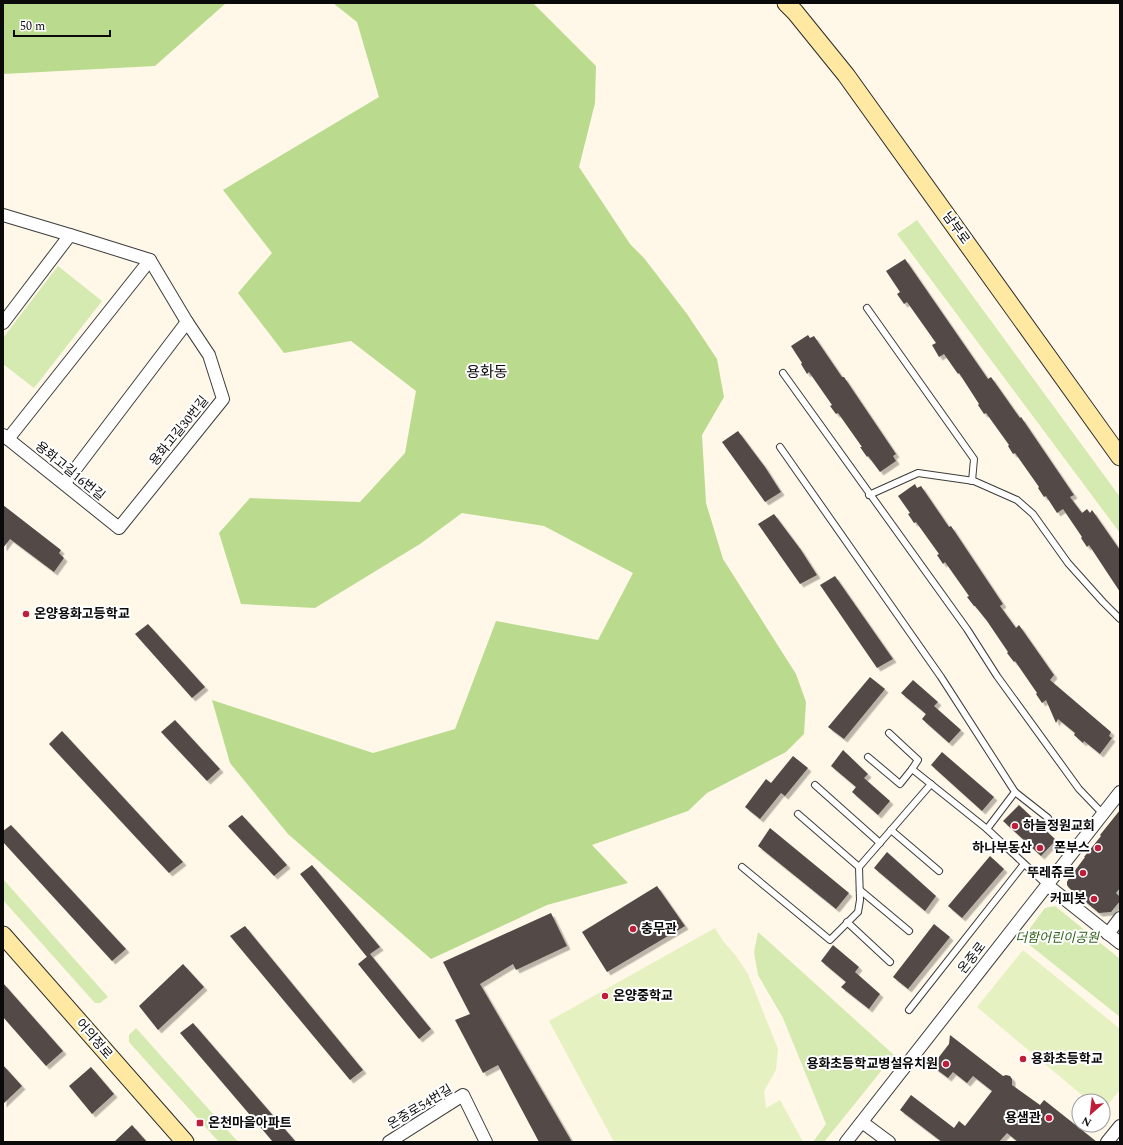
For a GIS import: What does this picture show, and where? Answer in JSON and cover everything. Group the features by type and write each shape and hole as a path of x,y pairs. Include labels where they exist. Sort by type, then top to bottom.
{"street":[{"name":"남부로","path":"786,3 846,75 1120,457"},
{"path":"3,215 150,260 6,437"},
{"path":"3,323 70,235"},
{"name":"용화고길30번길","path":"119,528 223,399 209,355 187,322 150,260"},
{"path":"64,484 187,322"},
{"name":"용화고길16번길","path":"6,437 119,528"},
{"name":"온중로","path":"846,1142 1120,792"},
{"path":"1047,885 1120,943"},
{"path":"1108,934 1120,918"},
{"name":"어의정로","path":"3,935 185,1142"},
{"name":"온중로54번길","path":"389,1142 463,1096 486,1142"},
{"path":"862,1122 889,1142"},
{"path":"1107,1142 1120,1126"}],"lane":[{"path":"867,308 974,459 972,481"},
{"path":"783,373 966,629 997,676 1079,789 1103,814"},
{"path":"780,447 941,677 1015,792 1048,818"},
{"path":"869,495 918,473 972,481 1017,500 1033,514 1068,563 1120,619"},
{"path":"868,757 900,784 918,760 889,733"},
{"path":"912,769 987,829 1047,885"},
{"path":"742,867 830,940 858,912 860,900 859,867 931,784"},
{"path":"815,785 880,843"},
{"path":"987,829 1015,792"},
{"path":"798,814 859,867"},
{"path":"891,830 939,872"},
{"path":"909,1010 1024,864"},
{"path":"860,890 909,931"},
{"path":"847,922 890,962"}],"green space":[{"path":"3,3 226,3 155,66 3,74"},
{"path":"333,3 533,3 596,66 595,103 579,167 630,244 644,258 687,314 717,359 724,397 702,435 706,503 723,559 796,674 806,702 804,734 786,752 707,793 688,811 592,845 628,883 547,905 431,959 288,834 230,763 212,700 373,753 455,729 496,621 598,640 633,573 544,526 462,513 420,544 315,608 241,604 219,533 250,498 360,502 405,453 416,391 351,341 284,353 238,293 272,253 223,190 379,97 357,22"},
{"path":"917,220 1120,497 1120,533 897,234"},
{"path":"58,266 102,301 34,388 3,364 3,338"},
{"path":"3,879 108,997 100,1003 95,1003 3,900"},
{"name":"더함어린이공원","path":"1055,906 1120,959 1120,1017 1022,939 1045,908"},
{"path":"715,928 748,974 778,1049 776,1070 764,1091 766,1108 780,1100 803,1142 614,1142 549,1021"},
{"path":"758,932 894,1055 824,1142 813,1142 826,1124 783,1018 758,975 754,952"},
{"path":"1023,950 1120,1029 1120,1090 1111,1101 1111,1093 1079,1093 977,1007"},
{"path":"136,1028 238,1142 219,1142 129,1042 129,1035"}],"building":[{"path":"905,259 988,379 991,377 1020,418 1021,417 1074,495 1070,497 1082,513 1087,509 1090,513 1092,510 1120,550 1120,592 1089,545 1087,547 1063,509 1057,513 1046,496 1044,497 1038,488 1039,487 1015,453 1013,454 1008,446 1009,445 986,413 984,414 959,373 958,374 944,354 939,357 932,345 936,343 907,302 904,304 897,294 900,292 886,271"},
{"path":"808,335 810,338 814,336 842,377 844,377 896,454 893,456 896,461 880,472 868,456 867,457 860,447 862,447 838,413 836,414 830,406 832,405 809,372 807,374 791,346"},
{"path":"738,431 765,467 781,492 765,502 722,442"},
{"path":"915,484 917,488 921,486 949,527 951,526 1003,604 1000,606 1016,628 1019,625 1054,675 1050,680 1111,732 1109,736 1112,738 1100,754 1084,741 1083,743 1074,735 1075,733 1058,719 1056,723 1046,700 1042,703 1036,694 1037,693 1015,661 1014,662 1007,653 1008,652 987,621 967,597 969,596 945,562 943,564 937,555 939,554 916,522 914,523 908,514 910,513 898,496"},
{"path":"3,505 61,550 59,553 64,558 54,572 10,539 3,548"},
{"path":"774,514 801,550 817,575 800,584 758,524"},
{"path":"835,576 893,659 877,668 820,585"},
{"path":"148,624 205,687 192,698 135,634"},
{"path":"870,677 885,689 844,739 828,727"},
{"path":"913,680 938,702 934,706 961,730 949,743 922,719 926,714 901,693"},
{"path":"175,720 220,769 207,781 161,732"},
{"path":"62,731 183,862 169,873 49,744"},
{"path":"843,750 868,774 864,778 890,801 878,815 852,792 856,787 831,766"},
{"path":"942,752 994,797 982,811 931,765"},
{"path":"793,756 808,768 785,796 781,793 760,819 745,807 766,779 771,783"},
{"path":"1019,805 1056,840 1041,856 1003,821"},
{"path":"1120,810 1120,888 1116,893 1120,897 1120,901 1111,912 1099,913 1069,888 1067,882 1101,836 1100,835"},
{"path":"242,815 287,865 274,876 228,826"},
{"path":"11,825 126,949 112,961 3,842 3,831"},
{"path":"770,828 849,893 836,909 758,846"},
{"path":"887,852 936,896 925,911 874,868"},
{"path":"990,856 1004,869 962,918 948,906"},
{"path":"312,865 380,947 370,954 431,1029 419,1039 358,964 367,957 300,874"},
{"name":"충무관","path":"657,886 685,926 607,972 582,932"},
{"path":"551,913 567,946 516,970 513,964 480,984 572,1142 539,1142 498,1065 483,1073 455,1020 470,1014 443,962"},
{"path":"934,924 950,937 908,989 893,977"},
{"path":"245,926 363,1070 350,1080 230,936"},
{"path":"833,945 859,967 855,972 880,994 869,1009 841,987 846,982 821,961"},
{"path":"183,964 204,987 158,1030 139,1006"},
{"path":"3,983 63,1051 46,1066 3,1017"},
{"path":"193,1023 296,1142 273,1142 180,1033"},
{"path":"950,1035 1003,1076 1010,1076 1012,1079 1012,1085 1040,1105 1044,1100 1071,1121 1071,1133 1086,1133 1097,1142 1018,1142 1007,1133 999,1142 942,1142 900,1110 911,1095 954,1128 959,1121 965,1126 992,1091 973,1076 967,1083 953,1072 948,1078 932,1066 949,1044"},
{"path":"3,1065 22,1086 3,1104"},
{"path":"91,1067 114,1094 92,1114 69,1086"},
{"path":"132,1125 147,1142 114,1142"}],"place":[{"name":"온양용화고등학교","path":"26,614"},
{"name":"하늘정원교회","path":"1015,826"},
{"name":"하나부동산","path":"1040,848"},
{"name":"폰부스","path":"1098,848"},
{"name":"뚜레쥬르","path":"1083,873"},
{"name":"커피봇","path":"1094,899"},
{"name":"충무관","path":"633,929"},
{"name":"온양중학교","path":"605,996"},
{"name":"용화초등학교","path":"1023,1059"},
{"name":"용화초등학교병설유치원","path":"946,1064"},
{"name":"용샘관","path":"1049,1118"},
{"name":"온천마을아파트","path":"200,1123"}],"district":[{"name":"용화동","path":"487,372"}]}
